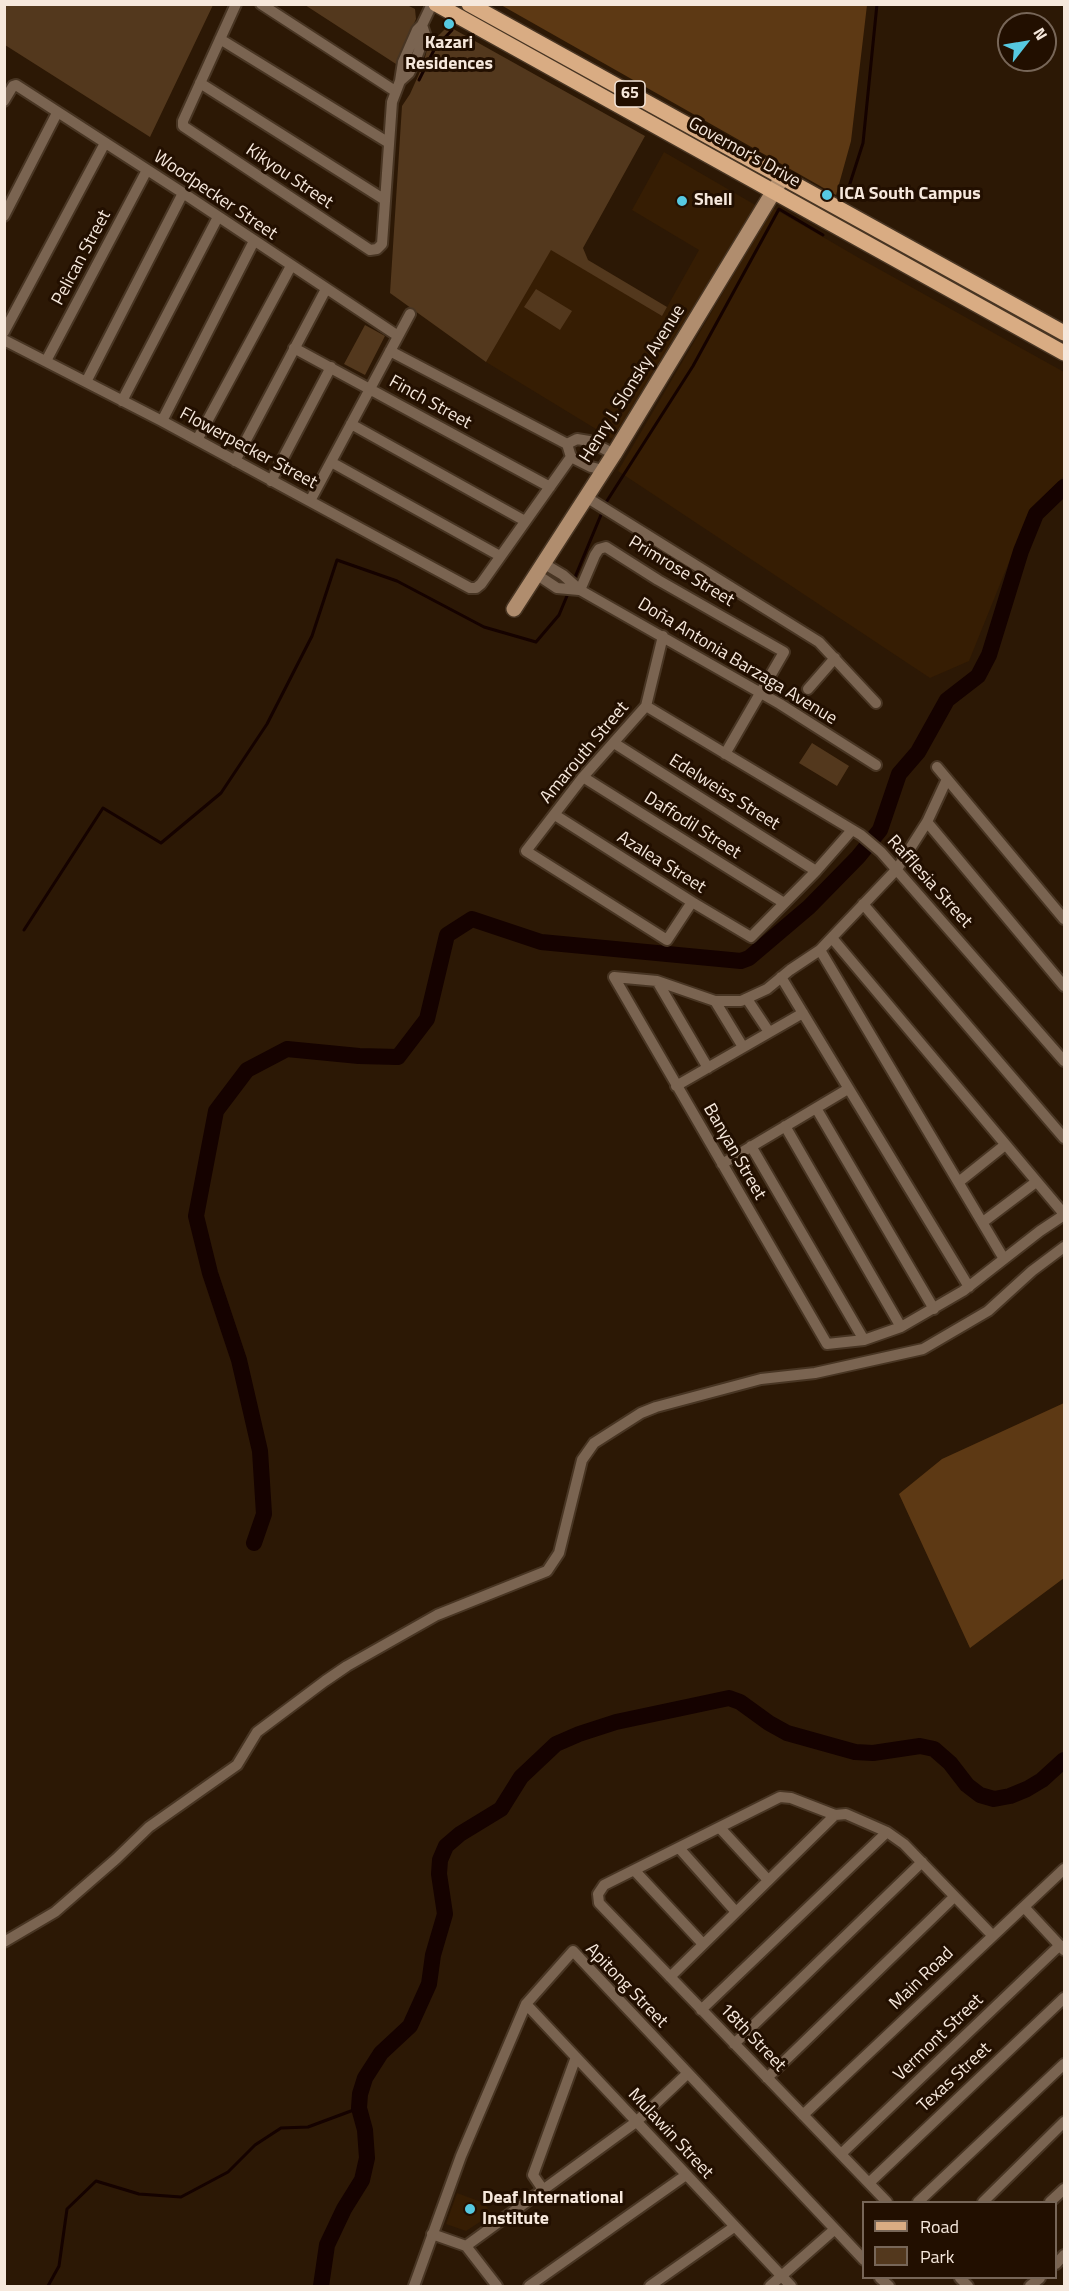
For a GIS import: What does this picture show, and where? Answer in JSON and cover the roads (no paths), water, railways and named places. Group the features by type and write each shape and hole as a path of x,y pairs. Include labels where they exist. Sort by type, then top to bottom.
{"main road":[{"name":"Governor's Drive","path":"434,4 1065,353"},
{"name":"Governor's Drive","path":"469,4 1065,333"}],"street":[{"path":"236,4 200,83 385,200 389,143 400,68 417,30 434,4"},
{"path":"261,4 398,86"},
{"path":"220,39 389,143"},
{"name":"Kikyou Street","path":"200,83 183,121 183,126 370,250 377,249 382,244 385,200"},
{"name":"Woodpecker Street","path":"4,101 13,86 16,86 183,193 398,336"},
{"path":"4,216 57,113"},
{"path":"4,332 105,143"},
{"name":"Pelican Street","path":"46,361 147,170"},
{"name":"Henry J. Slonsky Avenue","path":"514,609 614,454 782,178"},
{"path":"86,382 183,193"},
{"path":"122,401 218,217"},
{"path":"162,421 254,241"},
{"path":"198,441 291,266"},
{"path":"235,461 326,289"},
{"path":"310,501 410,314"},
{"name":"Flowerpecker Street","path":"4,340 162,421 470,588 476,588 481,584 500,556"},
{"name":"Finch Street","path":"294,348 550,487"},
{"path":"390,351 567,444 571,457 603,470"},
{"path":"271,480 331,367"},
{"path":"351,424 525,521"},
{"path":"567,444 577,439 589,441 614,454"},
{"path":"331,462 500,556 571,457"},
{"path":"586,497 819,642 876,703"},
{"name":"Primrose Street","path":"580,590 598,549 606,547 658,580 784,652 760,694"},
{"name":"Doña Antonia Barzaga Avenue","path":"540,568 563,575 580,590 780,704 876,765"},
{"name":"Amarouth Street","path":"663,636 646,706 583,777 526,850 667,939 692,902"},
{"path":"808,689 835,658"},
{"path":"725,754 760,694"},
{"name":"Rafflesia Street","path":"646,706 856,832 881,852 1065,1061"},
{"name":"Edelweiss Street","path":"614,743 816,871"},
{"path":"937,767 1065,919"},
{"name":"Daffodil Street","path":"583,777 784,903"},
{"path":"657,981 715,1001 726,1002 747,999 767,989 832,939 897,869 927,822 947,779"},
{"name":"Azalea Street","path":"555,815 751,937 784,903"},
{"path":"927,822 1065,986"},
{"path":"784,903 856,832"},
{"path":"863,904 1065,1138"},
{"path":"751,1146 864,1340 901,1327 934,1309 969,1287 1065,1214 832,939"},
{"path":"820,950 960,1181 1004,1259"},
{"name":"Banyan Street","path":"657,981 614,977 827,1344 864,1340"},
{"path":"781,977 969,1287"},
{"path":"657,981 708,1068"},
{"path":"747,999 770,1032"},
{"path":"715,1001 743,1047"},
{"path":"676,1086 803,1013"},
{"path":"722,1164 848,1089"},
{"path":"816,1108 934,1309"},
{"path":"784,1126 901,1327"},
{"path":"960,1181 1005,1145"},
{"path":"983,1222 1036,1182"},
{"path":"4,1942 55,1912 149,1827 237,1765 257,1732 325,1681 437,1615 547,1571 559,1554 582,1460 594,1443 641,1413 656,1407 760,1379 815,1373 923,1349 988,1311 1032,1271 1065,1247"},
{"path":"703,1944 635,1871 780,1797 791,1798 835,1815 846,1814 887,1832 904,1844 992,1935"},
{"path":"670,1977 835,1815"},
{"path":"720,1828 768,1880"},
{"path":"701,2010 887,1832"},
{"path":"678,1848 736,1912"},
{"path":"734,2044 922,1863"},
{"name":"Main Road","path":"803,2115 992,1935 1065,1869"},
{"name":"18th Street","path":"635,1871 604,1885 598,1894 599,1903 886,2201"},
{"path":"767,2078 954,1897"},
{"path":"1024,1906 1062,1947"},
{"name":"Vermont Street","path":"841,2154 1062,1947"},
{"name":"Apitong Street","path":"414,2286 461,2156 526,2004 573,1951 862,2258"},
{"name":"Texas Street","path":"869,2183 1065,1998"},
{"name":"Mulawin Street","path":"526,2004 791,2286"},
{"path":"544,2191 533,2175 576,2057"},
{"path":"919,2201 1065,2064"},
{"path":"466,2246 636,2122 687,2074"},
{"path":"984,2201 1065,2122"},
{"path":"529,2286 686,2175"},
{"path":"1051,2201 1065,2189"},
{"path":"650,2286 734,2227"},
{"path":"770,2286 782,2278 835,2229"},
{"path":"432,2234 466,2246 497,2286"}],"waterway":[{"path":"845,199 863,143 877,4"},
{"path":"419,80 435,48 452,30"},
{"path":"605,504 693,366 779,209 823,235"},
{"path":"254,1543 264,1514 260,1451 239,1360 210,1273 196,1216 216,1111 247,1070 287,1049 359,1056 398,1057 427,1019 447,935 472,919 541,942 741,961 749,958 809,907 858,857 880,830 899,774 918,752 947,700 978,676 989,655 1021,551 1036,514 1064,487"},
{"path":"573,582 603,510"},
{"path":"24,930 103,808 161,843 221,793 267,724 312,636 337,560 397,581 484,627 536,642 559,615 569,591"},
{"path":"321,2286 327,2245 344,2209 362,2180 367,2158 365,2130 359,2108 365,2078 381,2053 410,2026 429,1984 433,1955 445,1914 439,1874 440,1860 446,1846 460,1834 501,1809 521,1777 556,1744 616,1722 729,1698 740,1702 787,1733 855,1752 873,1753 920,1746 934,1749 950,1763 967,1785 980,1795 994,1799 1027,1789 1042,1780 1064,1760"},
{"path":"48,2286 59,2266 67,2209 96,2181 139,2194 181,2197 228,2172 255,2145 281,2128 308,2127 359,2108"}],"place":[{"name":"Kazari Residences","path":"449,24"},
{"name":"ICA South Campus","path":"827,195"},
{"name":"Shell","path":"682,201"},
{"name":"Deaf International Institute","path":"470,2209"}]}
